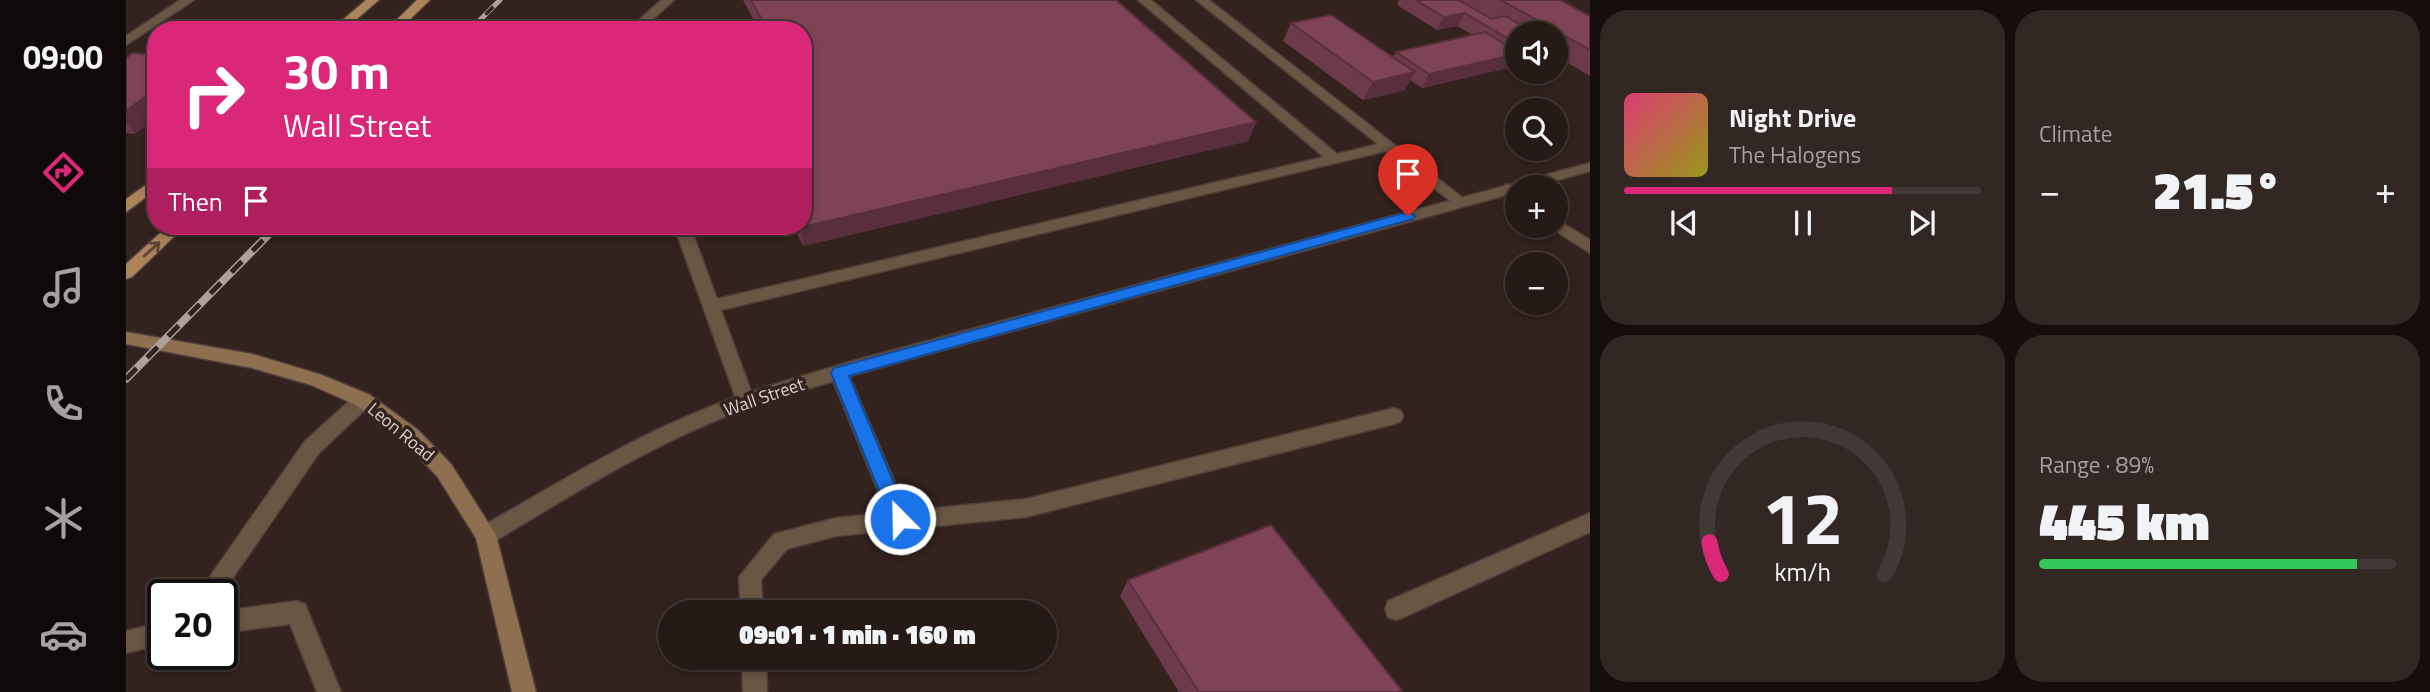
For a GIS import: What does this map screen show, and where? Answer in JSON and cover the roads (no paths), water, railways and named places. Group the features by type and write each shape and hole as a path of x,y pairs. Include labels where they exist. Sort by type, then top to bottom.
{"main road":[{"path":"348,21 373,0"},
{"path":"402,21 424,0"},
{"path":"126,207 147,190"},
{"path":"126,273 167,235"}],"street":[{"path":"156,21 188,0"},
{"path":"644,21 668,0"},
{"path":"1144,0 1335,159"},
{"path":"1202,0 1461,202"},
{"path":"126,41 147,27"},
{"path":"711,306 1389,146"},
{"name":"Wall Street","path":"1566,175 1590,167"},
{"name":"Wall Street","path":"486,536 627,454 683,426 746,402 839,373 1461,202 1505,194"},
{"path":"1568,232 1590,248"},
{"path":"685,235 746,402"},
{"name":"Leon Road","path":"126,338 252,361 316,380 363,400 411,436 444,470 486,536 520,691"},
{"path":"839,373 900,519"},
{"path":"219,579 312,447 363,400"},
{"path":"751,600 750,577 781,541 836,527 1026,508 1394,416"},
{"path":"1396,610 1590,522"},
{"path":"238,620 297,612 329,692"},
{"path":"126,642 147,637"},
{"path":"754,670 755,692"}],"railway":[{"path":"479,21 500,0"},
{"path":"126,379 268,235"}]}
